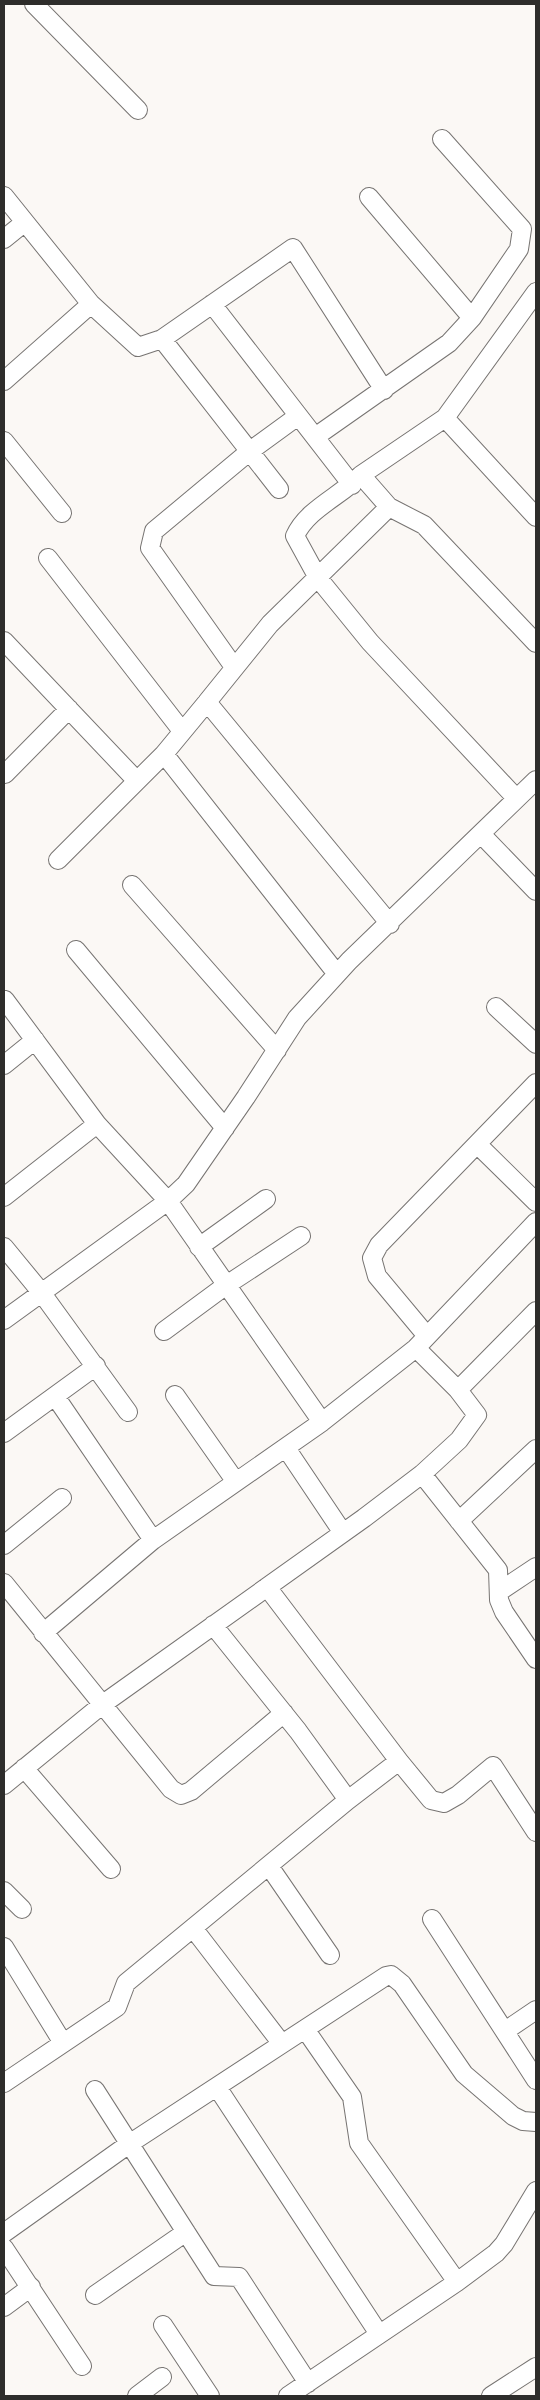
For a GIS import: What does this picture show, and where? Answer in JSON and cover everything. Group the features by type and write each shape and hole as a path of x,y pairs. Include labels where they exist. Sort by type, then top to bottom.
{"street":[{"path":"34,4 138,110"},
{"path":"315,437 449,343 472,318 519,248 522,229 442,139"},
{"path":"4,196 91,304 138,347 162,339 293,248 384,390"},
{"path":"369,197 472,318"},
{"path":"4,239 25,222"},
{"path":"516,798 370,642 318,578 295,536 301,523 357,480 445,418 536,292"},
{"path":"4,380 91,304"},
{"path":"212,304 315,437 357,480 389,507 424,525 536,643"},
{"path":"162,339 279,489"},
{"path":"234,668 150,548 154,531 250,451 298,416"},
{"path":"445,418 536,517"},
{"path":"4,441 62,514"},
{"path":"58,860 164,754 270,624 389,507"},
{"path":"48,558 182,730"},
{"path":"5,644 137,781"},
{"path":"207,702 390,924"},
{"path":"5,774 69,709"},
{"path":"164,754 337,974"},
{"path":"4,1320 168,1201 186,1184 297,1018 337,974 536,780"},
{"path":"481,834 536,891"},
{"path":"132,885 277,1050"},
{"path":"76,950 225,1128"},
{"path":"5,1000 97,1124 168,1201 225,1286 322,1422"},
{"path":"496,1007 536,1044"},
{"path":"4,1065 35,1040"},
{"path":"4,1785 103,1704 343,1533 422,1474 459,1440 477,1415 422,1342 378,1276 372,1258 379,1246 536,1083"},
{"path":"4,1197 97,1124"},
{"path":"477,1144 536,1202"},
{"path":"199,1247 266,1199"},
{"path":"43,1633 153,1540 322,1422 422,1342 536,1222"},
{"path":"164,1331 225,1286 301,1236"},
{"path":"4,1246 41,1292 128,1412"},
{"path":"458,1390 536,1311"},
{"path":"4,1434 96,1366"},
{"path":"175,1395 236,1482"},
{"path":"55,1396 153,1540"},
{"path":"286,1448 343,1533"},
{"path":"459,1521 536,1449"},
{"path":"422,1474 498,1570 499,1600 504,1612 536,1659"},
{"path":"4,1545 62,1498"},
{"path":"500,1591 536,1567"},
{"path":"4,1583 171,1789 180,1796 191,1791 284,1713"},
{"path":"267,1587 430,1800 444,1803 493,1766 536,1832"},
{"path":"213,1625 284,1713 348,1800"},
{"path":"4,2083 117,2008 126,1983 348,1800 399,1761"},
{"path":"24,1768 111,1869"},
{"path":"269,1866 330,1955"},
{"path":"4,1891 22,1909"},
{"path":"432,1919 536,2080"},
{"path":"192,1928 282,2044"},
{"path":"4,1947 63,2043"},
{"path":"4,2233 130,2144 386,1976 391,1975 402,1984 464,2074 513,2116 523,2121 536,2122"},
{"path":"505,2031 536,2010"},
{"path":"305,2029 352,2097 359,2143 457,2282"},
{"path":"217,2086 380,2334"},
{"path":"95,2090 214,2276 239,2277 308,2383"},
{"path":"288,2396 457,2282 504,2244 536,2191"},
{"path":"95,2295 186,2232"},
{"path":"4,2248 82,2366"},
{"path":"4,2307 30,2287"},
{"path":"162,2325 210,2396"},
{"path":"491,2396 536,2367"},
{"path":"137,2396 162,2378"}]}
